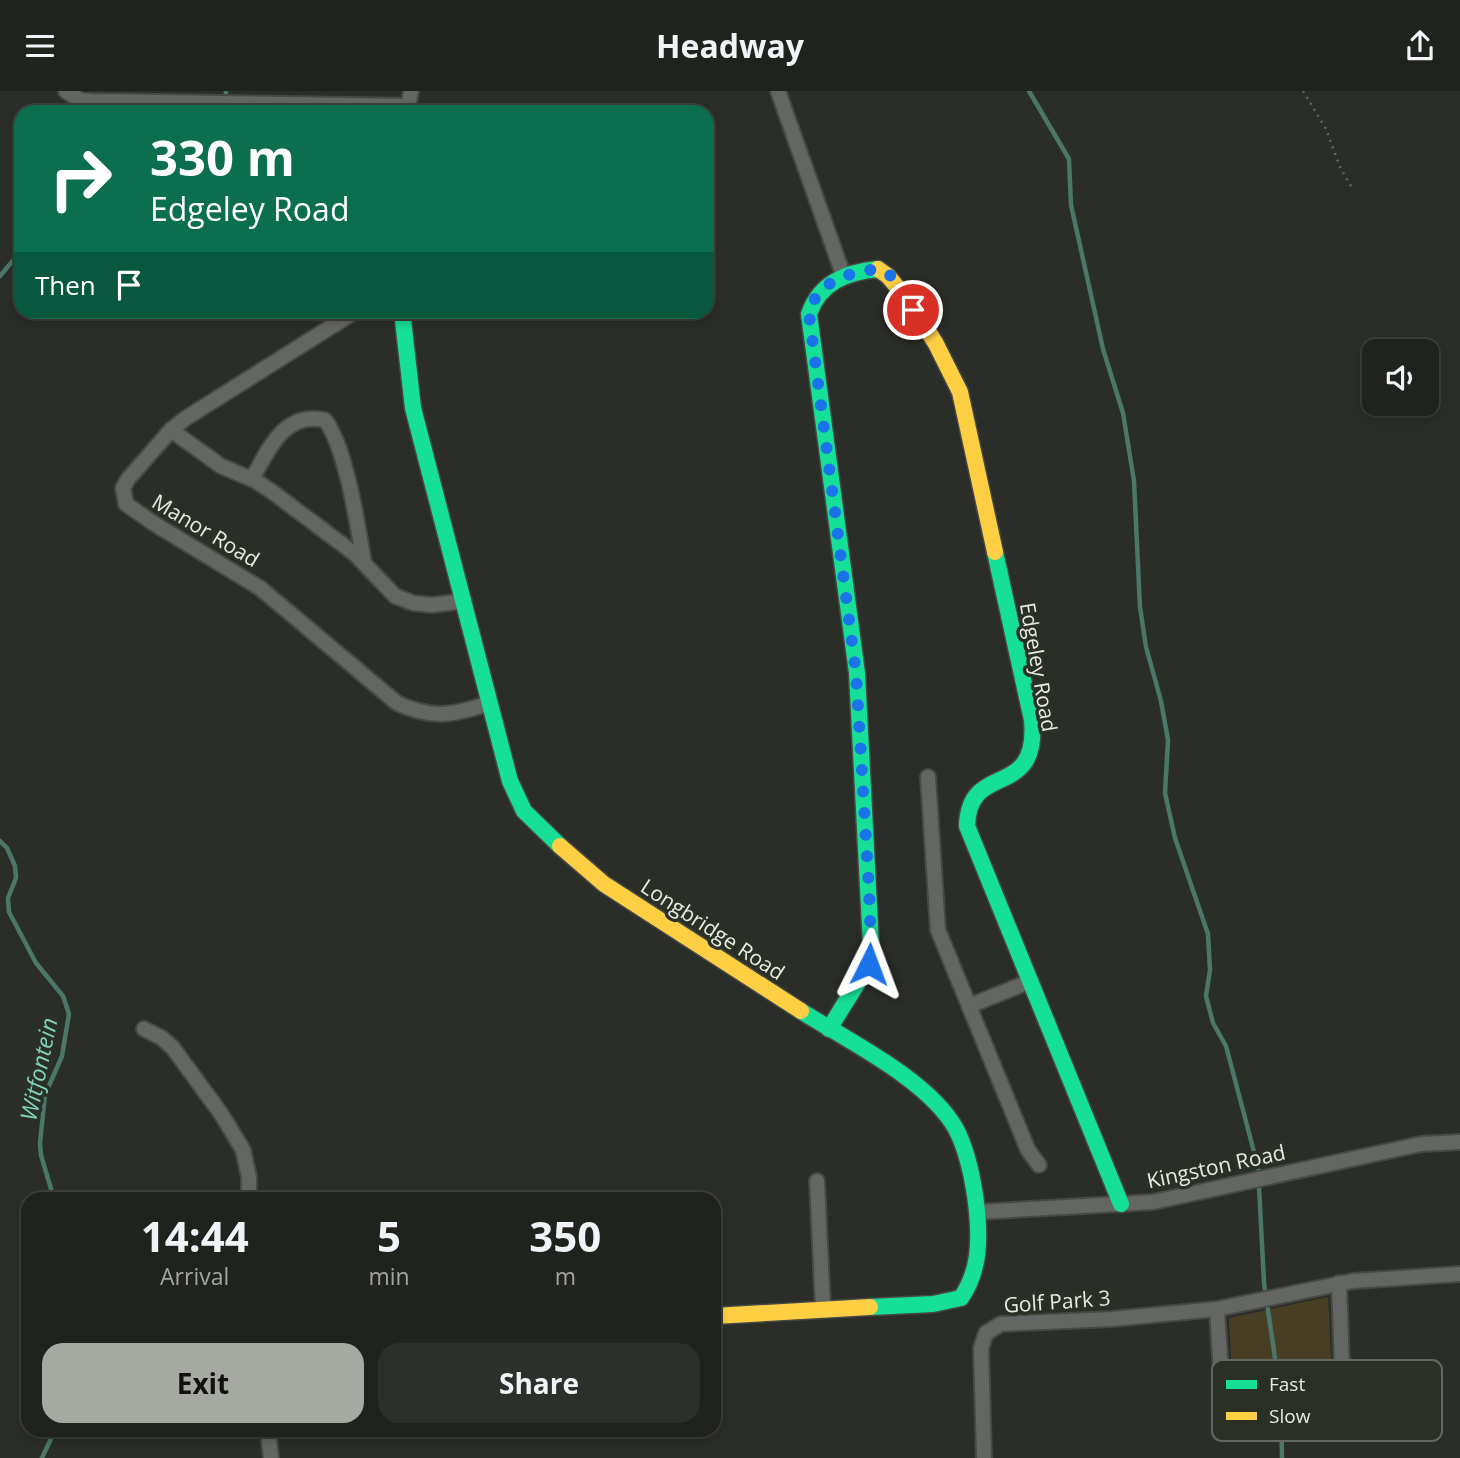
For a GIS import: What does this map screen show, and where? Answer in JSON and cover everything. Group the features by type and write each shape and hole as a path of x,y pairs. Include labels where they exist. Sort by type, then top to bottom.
{"street":[{"path":"65,91 80,100 90,101 409,103"},
{"path":"778,91 844,277"},
{"name":"Edgeley Road","path":"829,1029 869,964 871,946 856,673 809,314 815,295 831,281 878,269 890,275 947,361 965,409 1032,720 1033,741 1030,756 1019,769 996,780 973,796 968,807 967,826 1121,1204"},
{"name":"Manor Road","path":"343,319 171,430 128,479 123,496 126,504 260,587 397,703 416,712 443,715 461,713 490,703"},
{"name":"Longbridge Road","path":"403,319 413,408 510,781 524,811 536,825 604,884 921,1088 946,1115 961,1140 978,1212 977,1268 974,1282 961,1298 933,1304 721,1316"},
{"path":"252,479 271,444 292,423 313,417 325,420 335,436 354,504 364,563"},
{"path":"171,430 221,465 252,479 364,563 395,596 413,603 432,605 464,601"},
{"path":"928,777 938,930 1028,1150 1039,1165"},
{"path":"969,1006 1031,981"},
{"path":"144,1029 162,1038 173,1048 235,1135 247,1163 249,1192"},
{"name":"Kingston Road","path":"978,1212 1153,1202 1421,1144 1460,1142"},
{"path":"817,1181 823,1309"},
{"name":"Golf Park 3","path":"984,1458 981,1347 983,1338 994,1327 1009,1323 1112,1319 1217,1309 1339,1283 1460,1274"},
{"path":"1339,1283 1342,1360"},
{"path":"1217,1309 1220,1360"},
{"path":"269,1437 271,1458"}],"path":[{"path":"1303,91 1326,129 1340,167 1352,186"}],"shaded area":[{"path":"1328,1297 1331,1360 1231,1360 1229,1318"}],"waterway":[{"name":"Witfontein","path":"225,105 226,91"},
{"path":"1029,91 1069,159 1071,205 1103,349 1123,413 1134,481 1140,607 1146,647 1161,701 1168,740 1165,793 1175,838 1208,934 1210,970 1206,996 1213,1023 1226,1046 1258,1167 1264,1283 1275,1360"},
{"name":"Witfontein","path":"0,276 14,259"},
{"name":"Witfontein","path":"0,841 7,848 15,866 16,878 8,898 9,912 36,963 63,996 69,1014 62,1056 45,1095 40,1143 52,1192"},
{"name":"Witfontein","path":"42,1458 52,1437"},
{"path":"1282,1441 1282,1458"}],"traffic: fast":[{"path":"829,1029 860,979 871,946 857,673 809,314 827,286 845,276 878,269"},
{"path":"403,319 413,408 510,781 524,811 560,846"},
{"path":"995,552 1032,720 1031,745 1025,762 1015,772 979,793 971,806 967,826 1121,1204"},
{"path":"801,1011 886,1063 927,1094 944,1111 956,1129 970,1169 977,1211 978,1245 972,1278 961,1298 933,1304 870,1307"}],"traffic: slow":[{"path":"878,269 888,276 912,305 936,344 960,392 995,552"},
{"path":"560,846 604,884 801,1011"},
{"path":"721,1316 870,1307"}],"route":[{"path":"869,964 869,890 856,673 809,314 815,295 831,281 878,269 890,275 913,310"}]}
